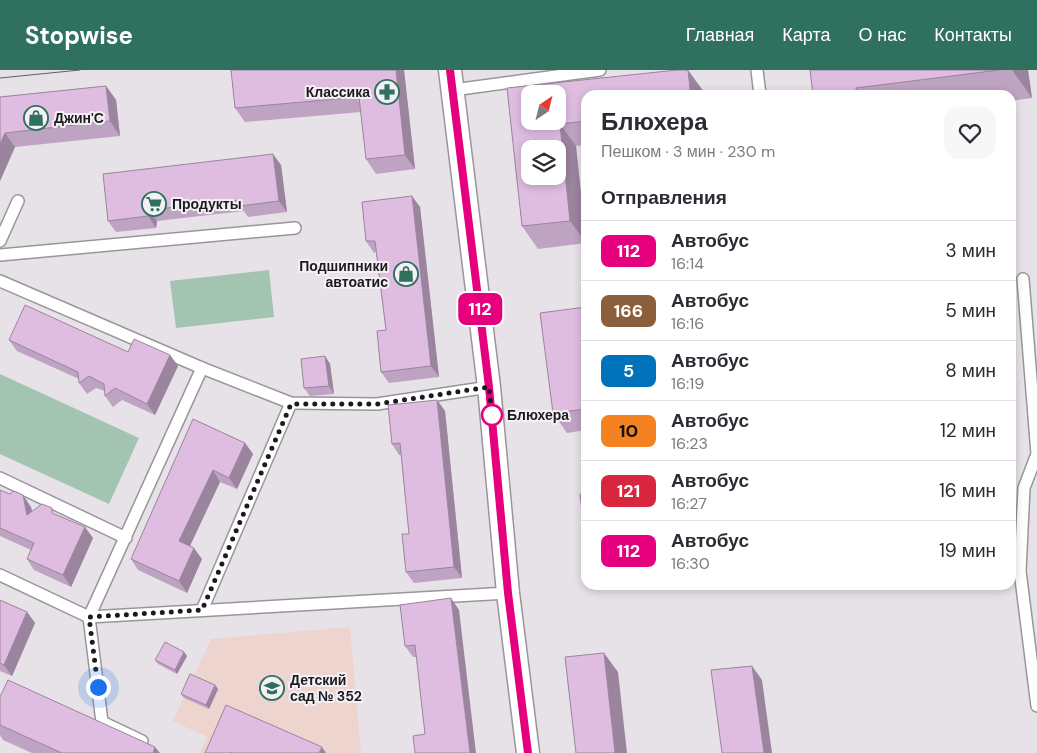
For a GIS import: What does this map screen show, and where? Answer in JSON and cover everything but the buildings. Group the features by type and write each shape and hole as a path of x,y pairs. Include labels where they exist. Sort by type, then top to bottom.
{"street":[{"path":"451,80 489,387 508,593 528,753"}],"lane":[{"path":"451,80 600,70"},
{"path":"757,70 759,90"},
{"path":"0,241 18,201"},
{"path":"0,255 295,228"},
{"path":"1023,279 1037,454 1024,488 1020,571 1037,706"},
{"path":"0,281 291,404 377,404 489,387"},
{"path":"142,741 102,722 89,617 202,368"},
{"path":"202,610 291,404"},
{"path":"0,478 126,538"},
{"path":"0,575 89,617 508,593"}],"shaded area":[{"name":"Детский сад № 352","path":"350,627 361,753 200,753 207,737 173,721 211,639"}],"green space":[{"path":"269,270 274,317 176,328 170,281"},
{"path":"0,374 139,438 109,504 0,454"}],"tram line":[{"path":"0,78 80,70"}],"bus line":[{"name":"112","path":"450,70 489,387 508,593 528,753"}],"place":[{"name":"Классика","path":"387,92"},
{"name":"Джин'С","path":"36,118"},
{"name":"Продукты","path":"154,204"},
{"name":"Подшипники автоатис","path":"406,274"},
{"name":"Блюхера","path":"492,415"},
{"name":"Детский сад № 352","path":"272,688"}],"route":[{"path":"98,687 89,617 202,610 291,404 377,404 489,387 492,419 492,415"}]}
